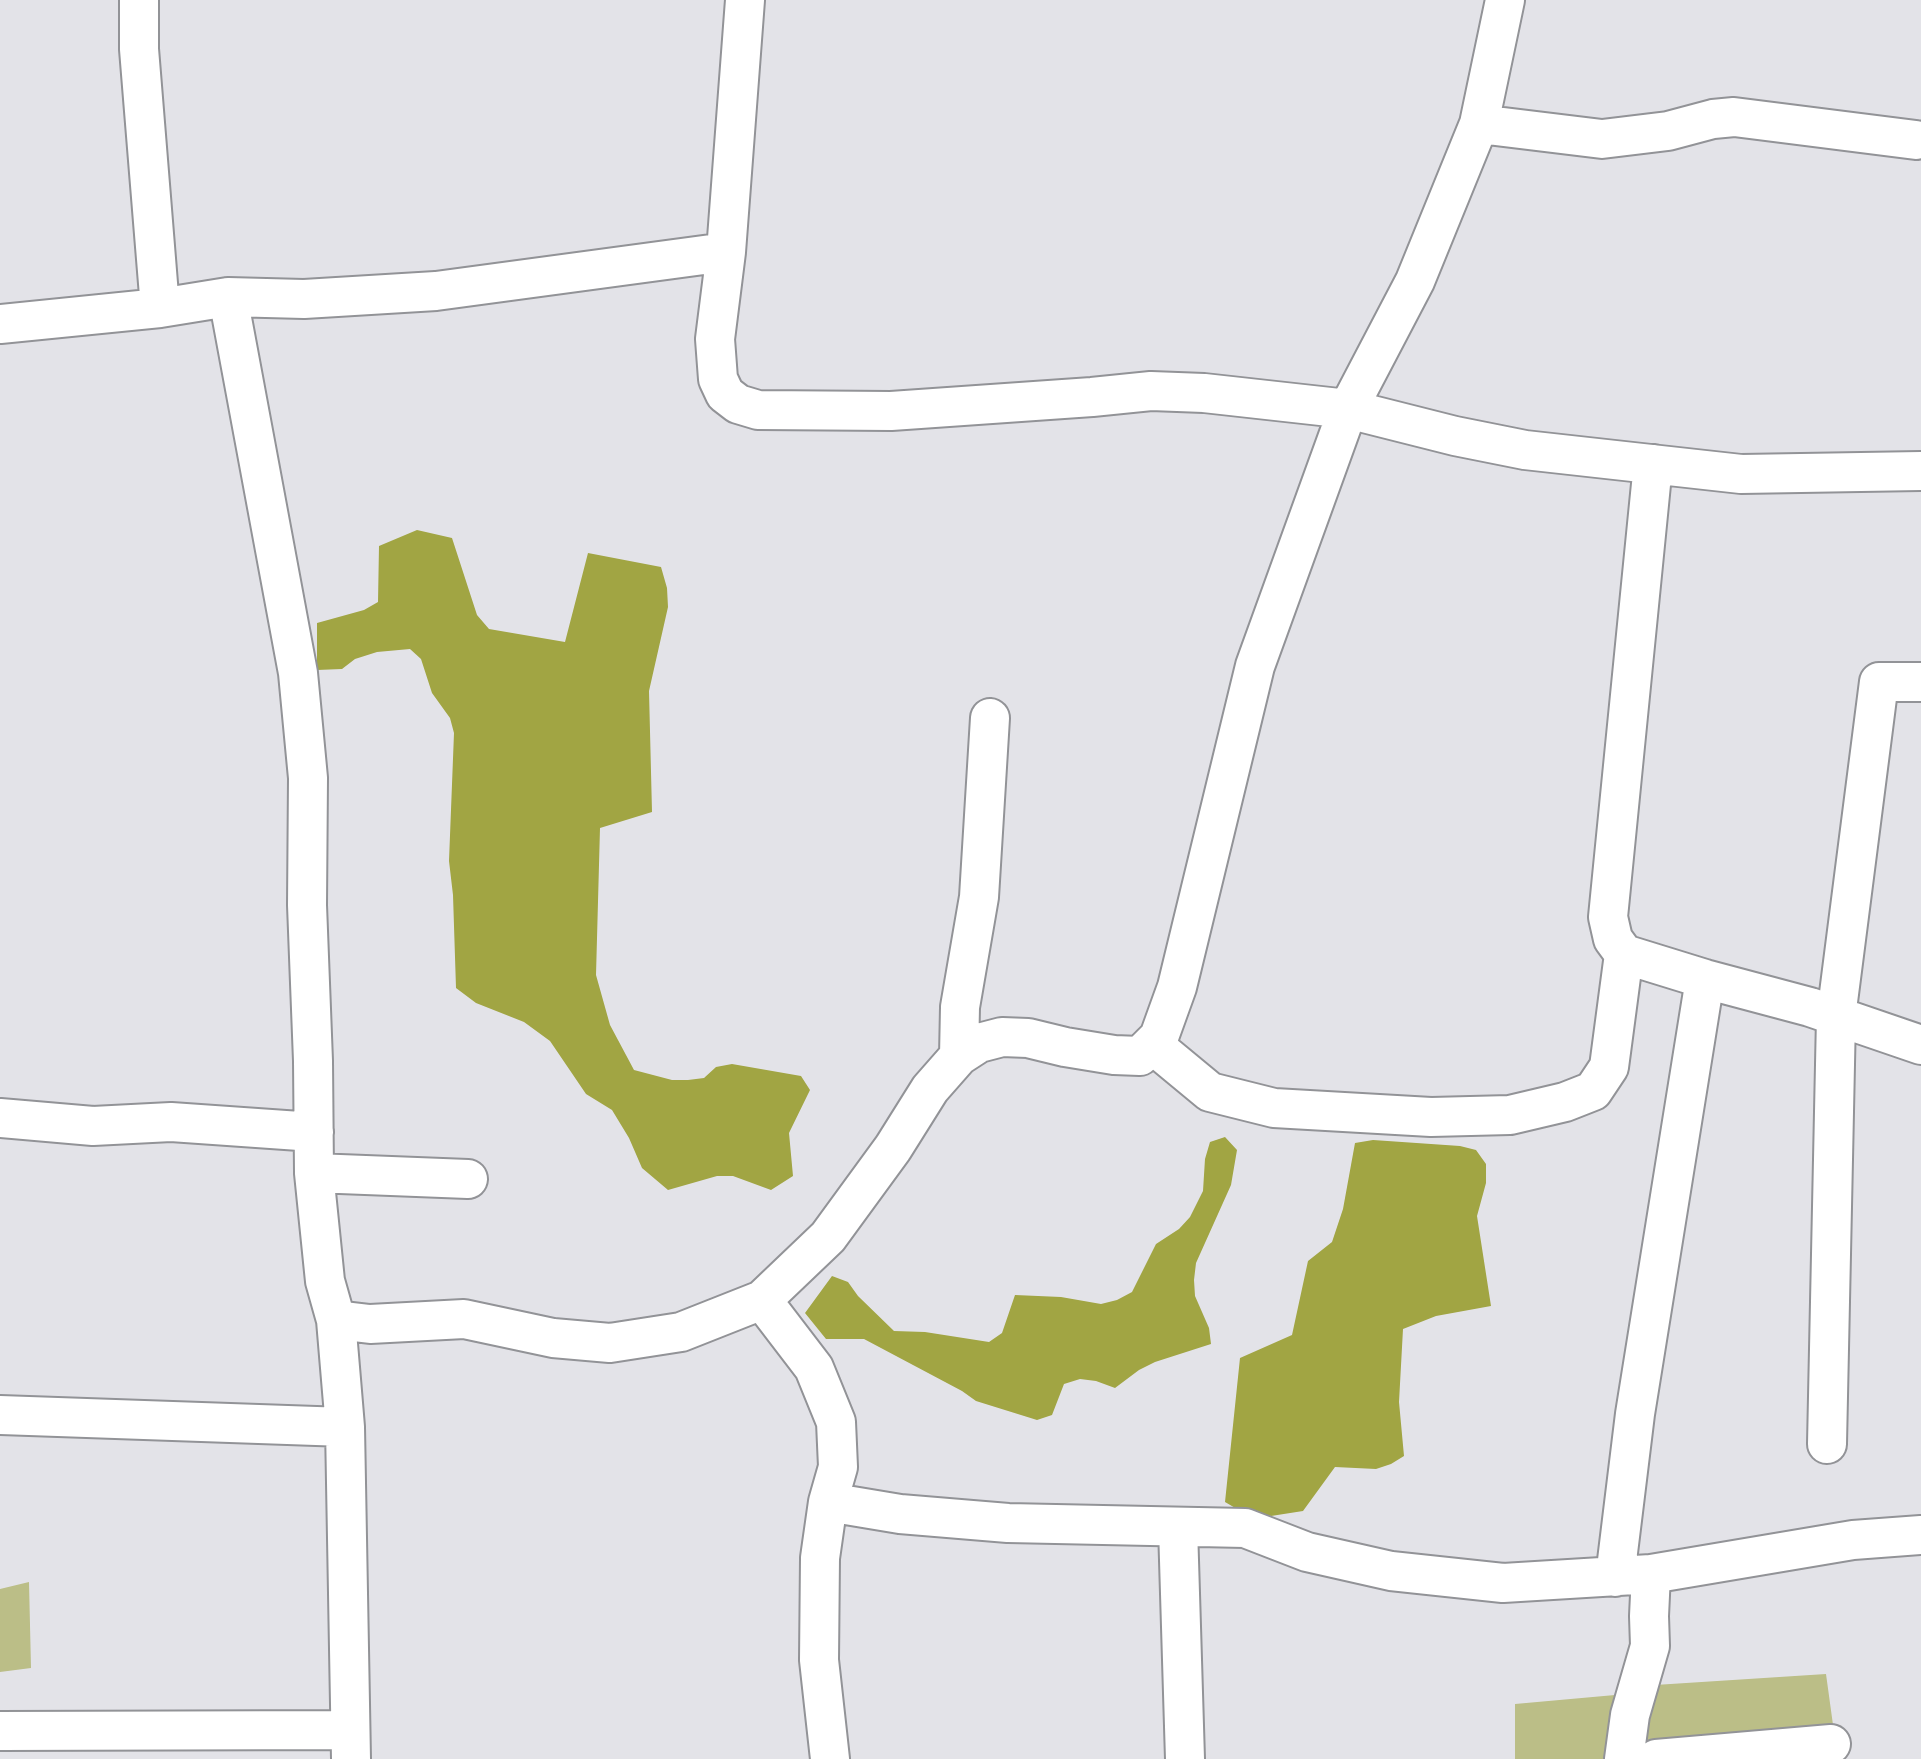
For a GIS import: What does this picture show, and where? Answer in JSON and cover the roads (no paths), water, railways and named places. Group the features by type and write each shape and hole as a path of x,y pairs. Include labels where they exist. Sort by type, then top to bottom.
{"street":[{"path":"139,0 139,49 160,308"},
{"path":"745,0 726,252 715,339 718,379 725,394 738,404 758,410 891,411 1151,391 1218,394 1348,409 1455,436 1525,450 1741,474 1921,471"},
{"path":"335,1320 370,1324 464,1319 553,1338 610,1343 681,1332 762,1300 828,1237 893,1148 930,1089 959,1056 978,1043 1002,1037 1028,1038 1065,1047 1140,1056 1153,1044 1159,1037 1177,987 1255,666 1348,409 1415,281 1479,124 1504,0"},
{"path":"1479,124 1602,139 1668,131 1713,119 1734,117 1916,140"},
{"path":"0,324 160,308 228,297 304,299 436,291 726,252"},
{"path":"0,1731 350,1744 345,1427 335,1320 326,1281 314,1173 307,929 308,778 298,673 228,297"},
{"path":"1653,464 1608,917 1613,939 1624,954 1921,1045"},
{"path":"1827,1444 1836,1017 1879,682 1921,682"},
{"path":"959,1056 960,1007 979,897 990,718"},
{"path":"1153,1044 1210,1092 1274,1108 1431,1117 1510,1115 1565,1102 1593,1091 1609,1068 1624,954"},
{"path":"1624,1759 1630,1715 1650,1646 1649,1616 1633,1576 1634,1414 1704,979"},
{"path":"0,1118 93,1126 171,1122 314,1132"},
{"path":"314,1173 468,1179"},
{"path":"762,1300 814,1368 836,1422 838,1467 828,1502 820,1558 819,1660 830,1759"},
{"path":"0,1415 345,1427"},
{"path":"828,1502 900,1514 1008,1522 1245,1528 1307,1552 1391,1571 1503,1583 1633,1576 1853,1540 1921,1535"},
{"path":"1178,1527 1185,1759"},
{"path":"1656,1759 1831,1744"}]}
